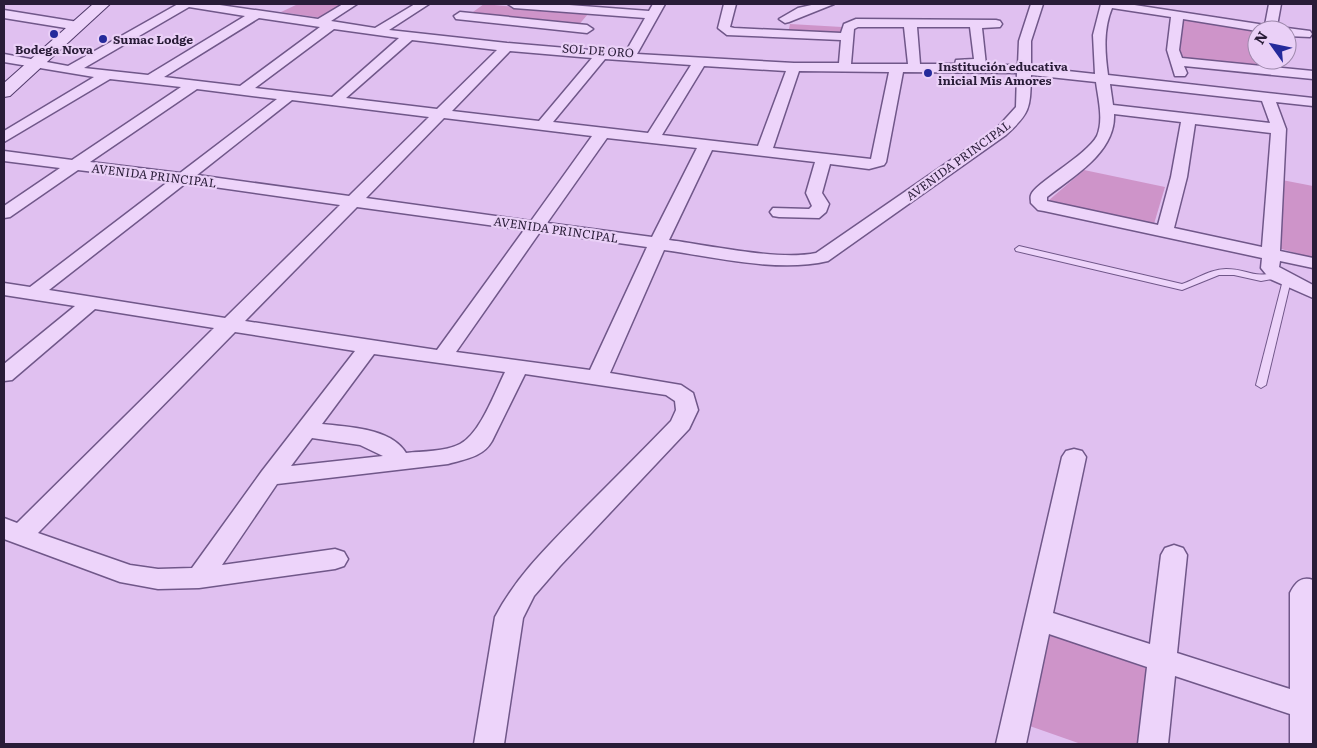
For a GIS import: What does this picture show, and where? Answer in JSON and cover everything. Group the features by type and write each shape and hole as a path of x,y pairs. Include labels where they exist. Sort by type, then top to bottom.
{"main road":[{"path":"4,92 102,4"}],"street":[{"path":"70,70 186,4"},
{"path":"191,4 255,15 327,23 409,36 507,47 699,62 794,67 996,68 1313,102"},
{"name":"SOL DE ORO","path":"219,4 327,23 569,48 631,53 845,62 981,63 974,23"},
{"path":"243,90 351,4"},
{"path":"381,29 423,4"},
{"path":"434,34 478,4"},
{"path":"514,4 601,12 656,10"},
{"path":"730,4 724,26 726,30 738,33 847,37"},
{"path":"782,34 789,4"},
{"path":"785,19 802,10 828,4"},
{"name":"AVENIDA PRINCIPAL","path":"4,156 184,178 763,258 804,261 822,256 1001,132 1016,118 1023,107 1025,41 1037,4"},
{"path":"1247,26 1177,15 1142,6 1108,4 1102,15 1099,37 1102,79 1107,109 1106,131 1098,144 1039,195 1038,200 1044,206 1313,263"},
{"path":"1205,19 1209,4"},
{"path":"1273,20 1275,4"},
{"path":"631,53 656,10"},
{"path":"569,48 601,12"},
{"path":"4,14 78,26"},
{"path":"151,79 255,15"},
{"path":"1177,15 1173,38 1176,61 1184,88"},
{"path":"460,16 587,29"},
{"path":"845,62 848,27 856,23 996,24"},
{"path":"910,23 914,63"},
{"path":"1297,33 1306,34"},
{"path":"335,101 409,36"},
{"path":"335,559 199,578 158,579 129,576 11,532 229,326 507,47"},
{"path":"543,125 601,55"},
{"path":"4,58 70,70 869,164 878,162 897,68"},
{"path":"1176,61 1247,64"},
{"path":"653,138 699,62"},
{"path":"764,151 794,67"},
{"path":"1292,70 1313,75"},
{"path":"4,137 108,74"},
{"path":"4,213 195,84"},
{"path":"33,294 290,95"},
{"path":"1267,96 1277,119 1279,129 1269,253 1270,268 1282,277 1313,292"},
{"path":"1107,109 1279,129"},
{"path":"1164,231 1179,177 1189,118"},
{"path":"442,357 603,132"},
{"path":"598,377 658,243 707,144"},
{"path":"779,212 813,214 820,208 821,204 814,193 824,158"},
{"path":"4,289 369,347 598,377 673,390 685,398 687,410 681,424 551,559 521,596 509,617 489,744"},
{"path":"4,375 91,303"},
{"path":"199,578 270,477 369,347"},
{"path":"270,477 448,456 467,451 480,441 518,367"},
{"path":"306,430 348,436 380,444 390,448 398,461"},
{"path":"1011,744 1040,620 1074,457"},
{"path":"1153,744 1174,555"},
{"path":"1305,744 1308,707 1303,593 1307,588 1313,591"},
{"path":"1040,620 1308,707"}],"lane":[{"path":"1019,249 1182,287 1220,272 1258,279 1282,277 1261,385"}],"shaded area":[{"path":"298,4 345,4 322,18 281,12"},
{"path":"484,4 588,14 577,27 466,17"},
{"path":"1182,19 1247,28 1247,65 1187,60 1180,57 1179,39"},
{"path":"790,24 842,27 840,35 788,33"},
{"path":"1084,170 1165,187 1154,224 1048,201"},
{"path":"1282,180 1313,186 1313,258 1278,248"},
{"path":"1045,632 1148,669 1140,744 1081,744 1024,724"}],"place":[{"name":"Bodega Nova","path":"54,34"},
{"name":"Sumac Lodge","path":"103,39"},
{"name":"Institución educativa inicial Mis Amores","path":"928,73"}]}
